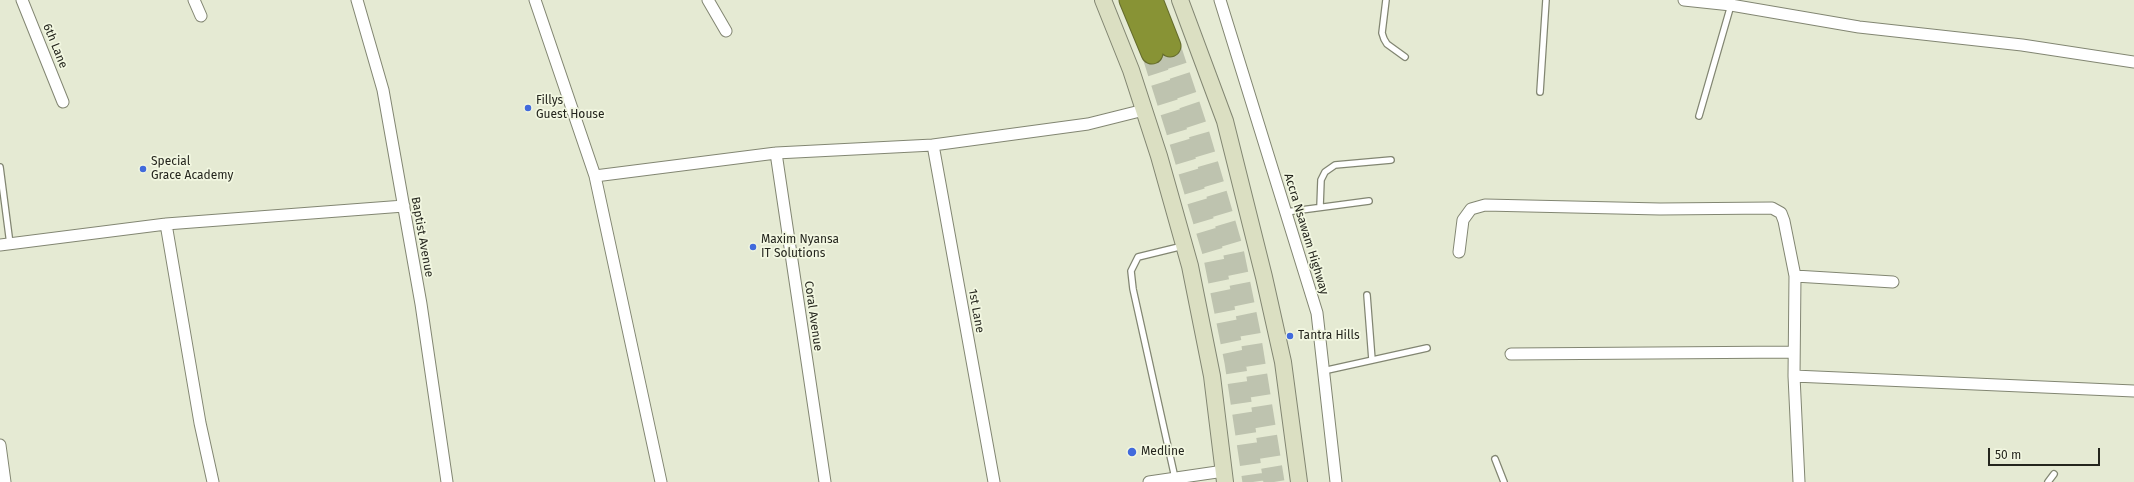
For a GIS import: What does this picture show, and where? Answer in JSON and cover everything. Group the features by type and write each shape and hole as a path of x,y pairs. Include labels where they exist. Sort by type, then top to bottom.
{"highway":[{"path":"1130,0 1161,50 1152,0"}],"main road":[{"path":"1103,0 1131,70 1184,246 1212,376 1224,476"},
{"path":"1180,0 1225,121 1264,276 1283,362 1299,482"}],"street":[{"name":"6th Lane","path":"22,0 63,102"},
{"path":"194,0 201,16"},
{"name":"Baptist Avenue","path":"357,0 383,90 404,206 447,482"},
{"path":"535,0 595,176 661,482"},
{"path":"708,0 726,31"},
{"name":"Accra Nsawam Highway","path":"1220,0 1317,313 1336,482"},
{"path":"1684,0 1731,2 1859,27 2022,45 2134,62"},
{"path":"595,176 776,153 933,145 1088,124 1144,110"},
{"name":"1st Lane","path":"933,145 994,482"},
{"name":"Coral Avenue","path":"776,153 825,482"},
{"path":"1459,252 1463,220 1471,209 1485,205 1660,209 1772,208 1781,213 1784,220 1794,276 1794,376 1799,482"},
{"path":"5,244 166,224 404,206"},
{"path":"166,224 200,423 213,482"},
{"path":"1794,276 1893,282"},
{"path":"1511,354 1794,352"},
{"path":"1794,376 2134,391"},
{"path":"0,445 6,482"},
{"path":"1149,482 1175,478 1189,479 1224,476"}],"lane":[{"path":"1386,0 1382,33 1387,44 1405,57"},
{"path":"1540,92 1546,0"},
{"path":"1699,116 1731,2"},
{"path":"1320,207 1321,180 1325,172 1335,165 1391,160"},
{"path":"0,166 5,244"},
{"path":"1286,212 1369,201"},
{"path":"1175,478 1133,289 1131,271 1138,258 1184,246"},
{"path":"1367,295 1372,360"},
{"path":"1323,371 1427,348"},
{"path":"1494,458 1504,482"},
{"path":"2048,482 2054,474"}],"tunnel":[{"path":"1170,46 1199,134 1233,250 1250,333 1274,482"},
{"path":"1152,53 1213,253 1235,362 1253,482"}],"place":[{"name":"Fillys Guest House","path":"528,108"},
{"name":"Special Grace Academy","path":"143,169"},
{"name":"Maxim Nyansa IT Solutions","path":"753,247"},
{"name":"Tantra Hills","path":"1290,336"},
{"name":"Medline","path":"1132,452"}]}
